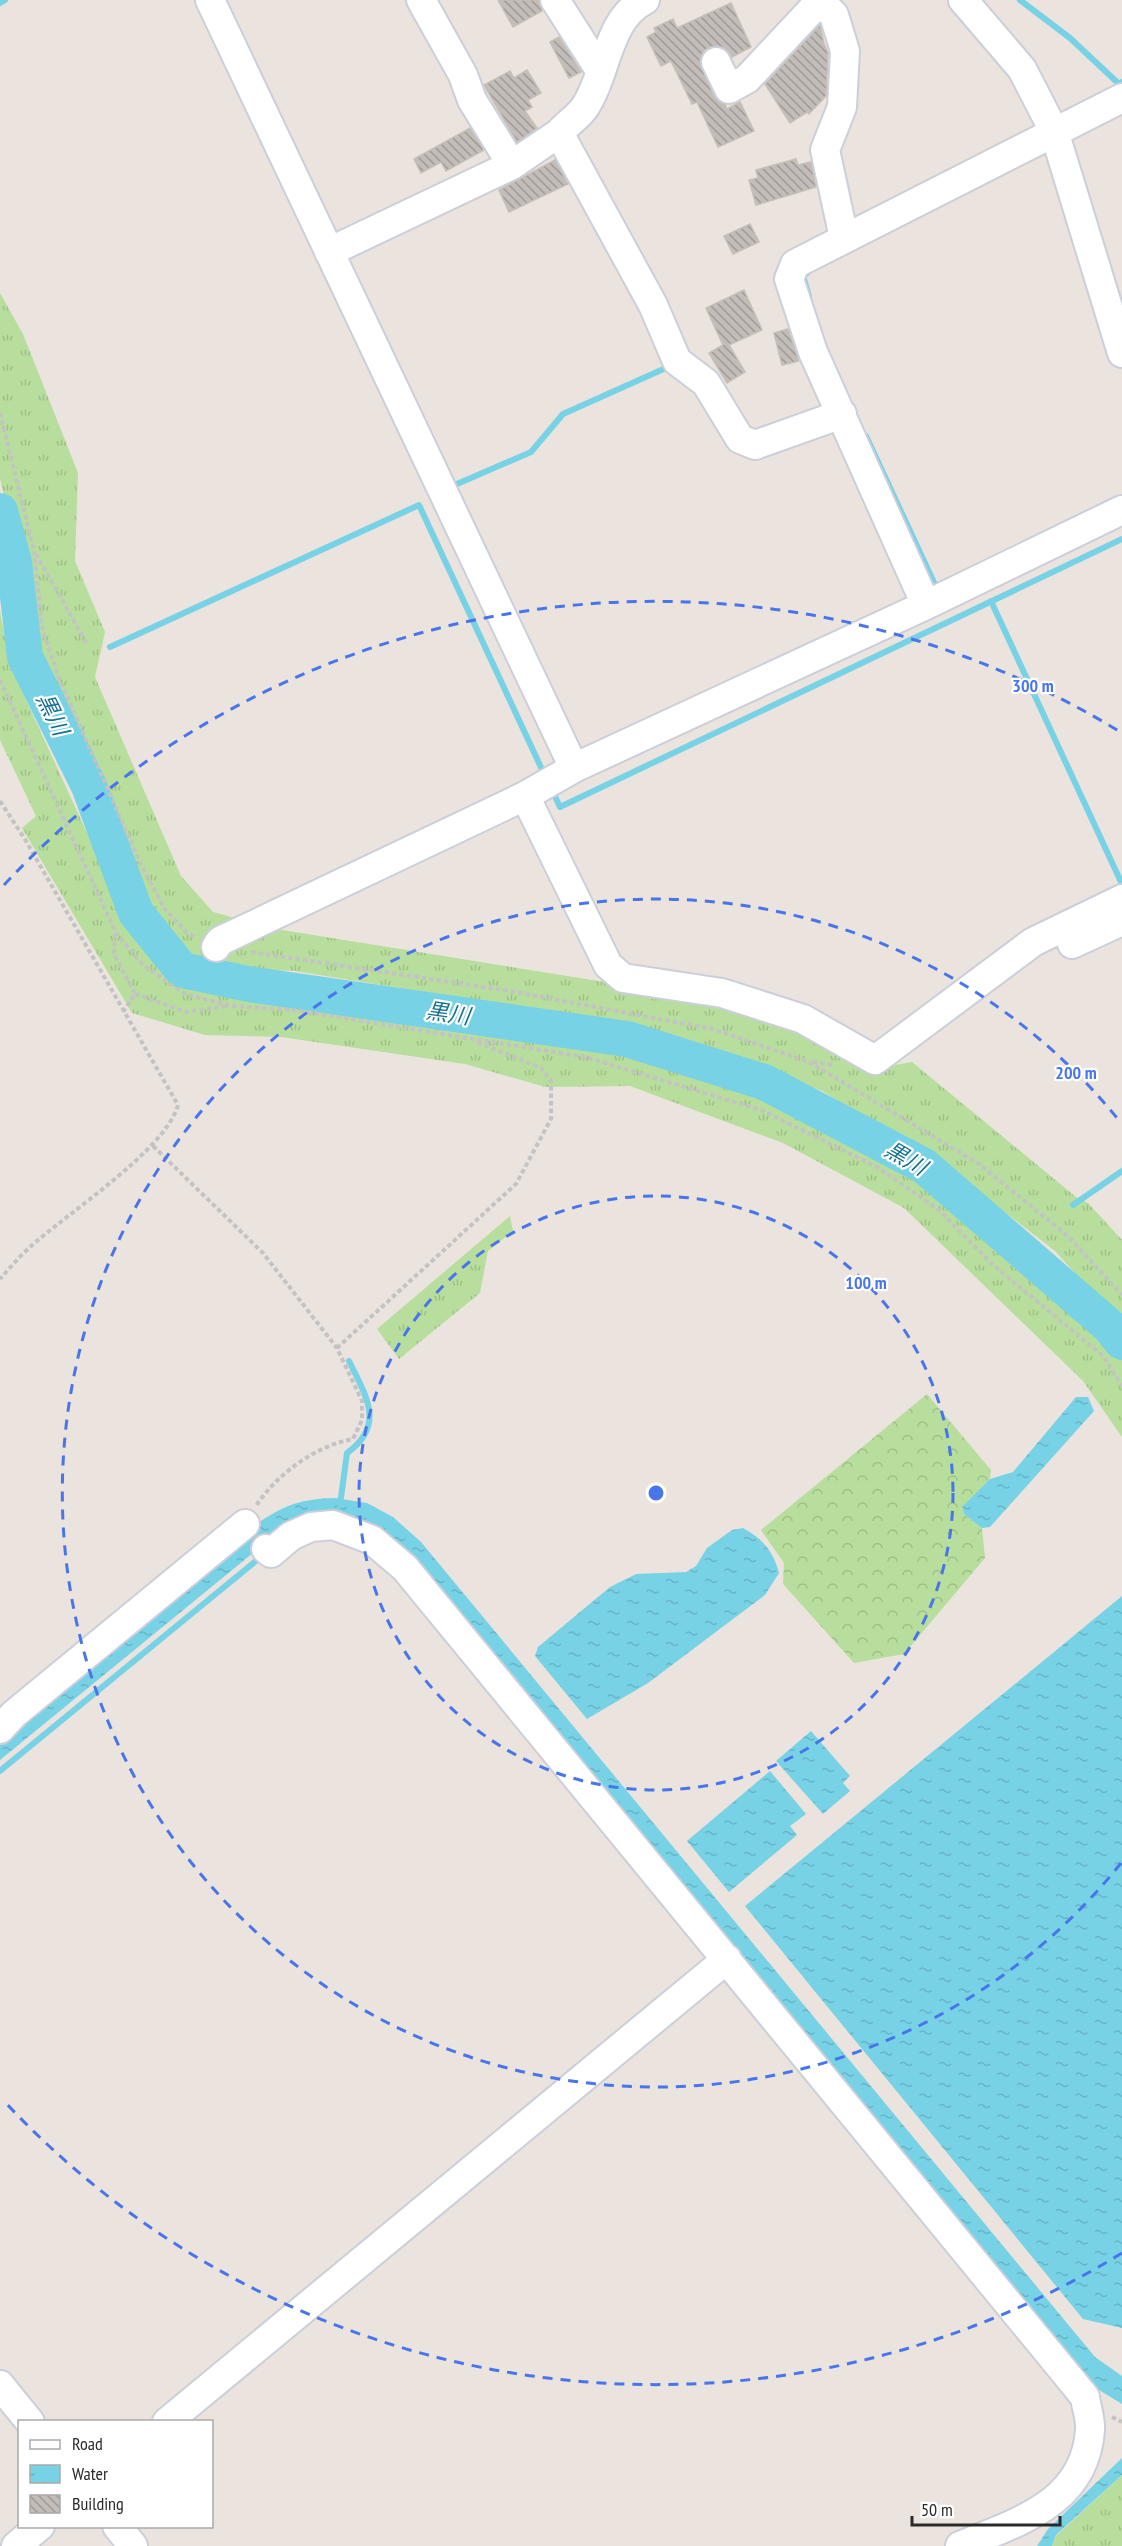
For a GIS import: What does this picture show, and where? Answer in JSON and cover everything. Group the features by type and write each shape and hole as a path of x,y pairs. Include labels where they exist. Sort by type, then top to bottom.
{"street":[{"path":"210,0 329,252 549,783 608,965 623,978 722,993 803,1019 876,1060 1033,942 1122,899"},
{"path":"421,0 463,75 472,100 512,165"},
{"path":"555,0 601,72"},
{"path":"329,252 512,165 559,132 585,107 619,26 635,5 645,0"},
{"path":"716,62 729,89 747,79 819,0 834,15 845,51 842,107 825,150 844,238"},
{"path":"963,0 1022,69 1054,131 1122,353"},
{"path":"926,604 813,352 789,279 795,264 1122,98"},
{"path":"559,132 653,305 677,361 706,383 740,439 755,445 842,414"},
{"path":"216,947 220,941 1122,510"},
{"path":"910,1058 1042,958 1122,921"},
{"path":"0,1729 14,1714 245,1524"},
{"path":"266,1549 271,1553 291,1536 311,1527 333,1525 372,1540 405,1568 1085,2397 1090,2428 1083,2463 1068,2488 1036,2514 960,2546"},
{"path":"168,2420 727,1959"},
{"path":"0,2385 29,2420"},
{"path":"16,2546 38,2528"},
{"path":"119,2528 133,2546"}],"path":[{"path":"0,413 34,551 42,627 58,676 142,867 165,909 187,933 216,947 498,990 713,1029 809,1062 979,1164 1068,1236 1122,1295"},
{"path":"34,551 87,644"},
{"path":"0,681 116,933 143,965 185,994 231,1006 294,1010 585,1057 761,1110 877,1167 939,1210 992,1264 1103,1356 1122,1386"},
{"path":"0,801 26,841 178,1105 174,1117 153,1146 28,1248 0,1279"},
{"path":"116,933 114,954 135,994 186,1012 231,1006"},
{"path":"123,1012 135,994"},
{"path":"337,1348 516,1184 551,1119 551,1081 541,1068 467,1038"},
{"path":"153,1146 263,1253 337,1348 362,1401 362,1420 353,1439 336,1442 289,1470 265,1493 245,1524"}],"green space":[{"path":"0,293 23,334 78,473 75,561 105,632 95,677 181,876 213,912 270,928 611,983 719,997 799,1025 877,1068 912,1062 1076,1197 1088,1203 1122,1240 1122,1325 1055,1251 952,1171 822,1091 750,1063 515,1006 294,971 217,968 178,949 150,915 33,655 18,553 0,479"},
{"path":"0,611 10,665 133,933 173,972 218,990 274,995 583,1042 765,1095 885,1153 946,1195 1114,1343 1122,1355 1122,1437 1083,1381 904,1208 783,1143 630,1086 545,1087 465,1064 281,1037 205,1035 132,1013 22,828 36,816 0,740"},
{"path":"510,1216 513,1231 488,1251 480,1293 399,1359 377,1329"},
{"path":"927,1394 991,1470 990,1479 962,1508 964,1514 982,1528 985,1558 904,1654 854,1663 783,1584 784,1563 761,1530"},
{"path":"1122,2475 1122,2546 1052,2546 1056,2536"}],"water":[{"path":"1076,1397 1088,1397 1094,1411 990,1527 982,1528 964,1514 962,1507 990,1479 1013,1472"},
{"path":"335,1498 367,1503 393,1517 421,1542 1095,2357 1122,2376 1122,2404 1099,2390 1079,2370 380,1533 270,1539 0,1760 0,1737 258,1523 277,1511 295,1504"},
{"path":"743,1528 766,1546 777,1565 779,1573 765,1595 648,1683 587,1719 535,1656 538,1647 610,1587 636,1574 686,1572 696,1566 707,1548 732,1530"},
{"path":"1122,1596 1122,2328 1083,2319 745,1906"},
{"path":"811,1731 850,1776 843,1783 850,1791 823,1814 776,1761"},
{"path":"770,1771 806,1814 790,1826 797,1835 729,1892 687,1841"},
{"path":"1122,2458 1122,2475 1056,2535 1052,2546 1037,2546 1048,2529"}],"building":[{"path":"498,0 539,0 542,11 513,27"},
{"path":"731,3 751,47 732,57 725,48 709,47 703,52 700,61 714,97 725,104 727,109 740,102 754,131 718,147 697,102 692,104 671,61 661,66 647,37 656,32 654,28 673,19 677,28"},
{"path":"820,25 828,53 826,96 809,114 807,112 790,123 765,84"},
{"path":"559,37 581,72 569,78 550,42"},
{"path":"527,70 541,93 528,100 532,107 525,111 537,128 517,142 484,85 510,71 514,78"},
{"path":"470,128 484,150 446,171 441,162 421,173 414,159"},
{"path":"796,159 798,165 811,162 816,187 756,205 749,180 758,178 756,170"},
{"path":"555,160 568,184 509,212 499,190"},
{"path":"750,224 759,242 733,254 724,236"},
{"path":"744,290 762,330 729,345 745,372 727,383 709,353 723,345 706,308"},
{"path":"788,329 799,361 782,365 774,333"}],"waterway":[{"path":"0,3 5,0"},
{"path":"1020,0 1070,38 1119,84 1122,82"},
{"path":"807,273 803,276 809,296"},
{"path":"450,487 531,452 563,414 668,367"},
{"path":"866,436 936,587"},
{"path":"110,647 419,505 545,776"},
{"name":"黒川","path":"0,511 14,562 25,657 89,786 136,913 182,970 248,984 627,1039 764,1082 924,1166 1109,1326 1122,1342"},
{"path":"551,788 560,807 1122,539"},
{"path":"991,601 1121,882"},
{"path":"1073,1205 1122,1171"},
{"path":"340,1505 347,1453 366,1432 369,1421 366,1398 349,1361"},
{"path":"0,1771 257,1560"}]}
